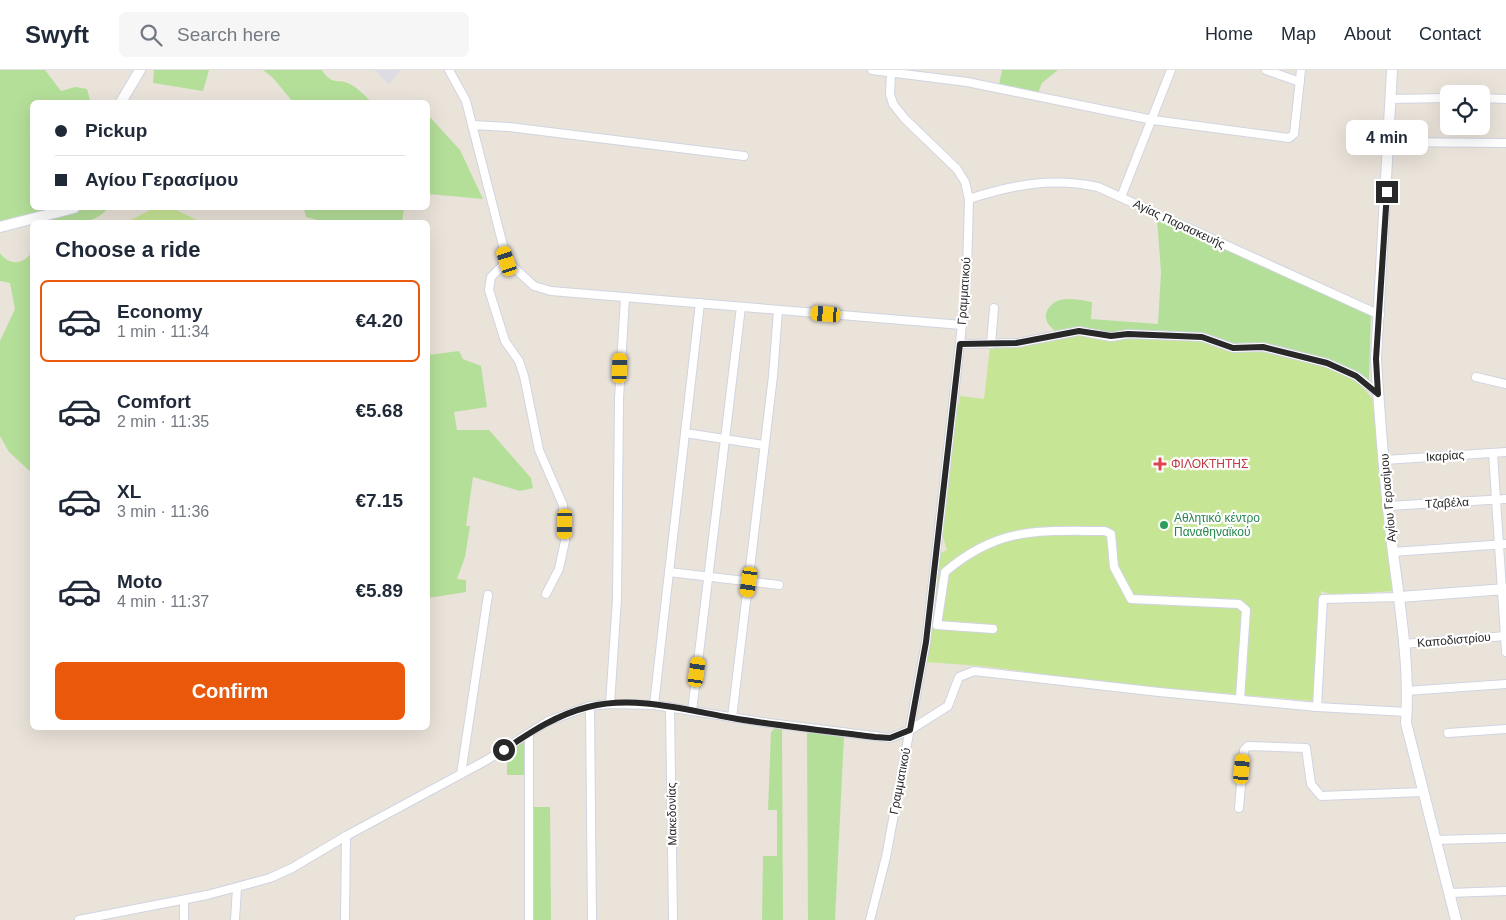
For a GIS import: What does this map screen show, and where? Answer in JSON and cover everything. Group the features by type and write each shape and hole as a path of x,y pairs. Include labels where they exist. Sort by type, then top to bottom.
{"street":[{"path":"122,100 140,70"},
{"path":"449,70 466,101 507,261 534,286 551,291 962,325"},
{"path":"872,70 967,82 1153,120 1290,138 1294,134 1301,70"},
{"path":"1121,197 1153,120 1171,70"},
{"path":"1266,70 1300,82"},
{"name":"Αγίου Γερασίμου","path":"1392,70 1380,315 1376,359 1378,394 1388,506 1400,597 1408,738 1456,920"},
{"name":"Γραμματικού","path":"870,920 886,857 926,642 962,325 967,272 969,199 965,182 957,169 905,119 894,104 890,94 891,73"},
{"path":"1390,99 1440,98"},
{"path":"1490,98 1506,99"},
{"path":"472,125 509,127 744,156"},
{"path":"1389,142 1506,143"},
{"name":"Αγίας Παρασκευής","path":"969,199 1017,185 1056,182 1098,186 1380,315"},
{"path":"0,227 66,210"},
{"path":"507,261 491,277 489,290 505,341 519,361 524,376 539,450 564,505 565,541 559,569 546,594"},
{"path":"610,704 617,599 619,399 624,297"},
{"path":"654,705 700,303"},
{"path":"692,711 742,307"},
{"path":"991,344 994,308"},
{"path":"732,718 749,582 778,310"},
{"path":"960,344 1016,343 1079,331 1111,336 1128,334 1202,337 1233,348 1263,347 1327,363 1356,376 1378,394"},
{"path":"1476,377 1506,384"},
{"path":"685,433 764,445"},
{"name":"Ικαρίας","path":"1385,460 1506,452"},
{"path":"1493,453 1496,500 1502,544 1506,652"},
{"name":"Τζαβέλα","path":"1388,506 1506,499"},
{"path":"993,629 938,625 944,572 963,556 1010,535 1029,532 1105,531 1111,534 1114,567 1131,599 1238,604 1246,610 1240,699"},
{"path":"1393,552 1502,544"},
{"path":"669,572 779,585"},
{"path":"1317,707 1323,599 1400,597 1504,589"},
{"path":"461,774 488,595"},
{"name":"Καποδιστρίου","path":"1403,644 1505,636"},
{"path":"79,920 237,888 292,868 346,836 461,774 548,721 590,706 610,704 654,705 732,718 890,738 910,730 948,706 958,680 964,674 974,671 1159,692 1317,707 1406,712"},
{"path":"1406,691 1506,684"},
{"path":"590,706 592,920"},
{"name":"Μακεδονίας","path":"670,707 673,920"},
{"path":"1448,733 1506,729"},
{"path":"528,734 529,920"},
{"path":"1239,808 1244,750 1248,746 1306,748 1311,784 1321,796 1423,792"},
{"path":"346,836 346,920"},
{"path":"1435,840 1506,838"},
{"path":"235,920 237,888"},
{"path":"1449,893 1506,891"},
{"path":"184,900 184,920"}],"shaded area":[{"path":"375,70 400,70 389,85"}],"green space":[{"path":"0,70 45,70 61,91 75,87 87,89 90,100 30,100 30,210 55,210 0,222"},
{"path":"154,70 209,70 203,91 153,83"},
{"path":"263,70 322,70 332,80 345,82 353,86 370,100 291,100 273,78"},
{"path":"1002,70 1058,70 1042,83 1038,93 999,85"},
{"path":"430,117 460,150 483,199 430,194"},
{"path":"82,210 106,210 90,220 51,220"},
{"path":"150,210 176,210 197,220 131,220"},
{"path":"304,210 404,210 402,220 317,220 306,217"},
{"path":"1157,219 1371,313 1369,379 1367,382 1326,359 1233,345 1056,332 1049,325 1046,318 1047,311 1055,302 1066,299 1092,302 1091,319 1158,324 1161,272"},
{"path":"0,253 12,262 21,261 30,254 30,471 9,452 0,436 0,341 15,309 10,283 0,281"},
{"name":"Αθλητικό κέντρο Παναθηναϊκού","path":"1075,333 1162,339 1194,339 1263,350 1325,366 1357,381 1372,398 1394,591 1332,595 1321,591 1315,696 1312,701 1128,685 981,666 925,662 938,554 947,550 943,537 943,513 955,407 959,404 960,396 984,399 990,347"},
{"path":"459,351 463,359 481,366 487,407 454,412 457,430 489,430 531,478 533,488 520,491 473,477 466,526 470,526 465,557 457,579 466,580 466,592 430,598 430,355"},
{"path":"776,727 782,728 783,920 762,920 763,856 777,856 777,810 768,810 771,732"},
{"path":"807,731 844,735 835,920 808,920"},
{"path":"522,742 526,742 525,775 507,775 507,752"},
{"path":"532,807 550,807 551,920 532,920"}],"place":[{"name":"ΦΙΛΟΚΤΗΤΗΣ","path":"1160,464"},
{"name":"Αθλητικό κέντρο Παναθηναϊκού","path":"1164,525"}],"route":[{"path":"504,750 548,721 590,706 610,704 670,707 732,718 875,737 890,738 910,730 926,642 935,548 960,344 1016,343 1079,331 1111,336 1128,334 1154,337 1202,337 1233,348 1263,347 1327,363 1356,376 1378,394 1376,359 1387,192"}]}
